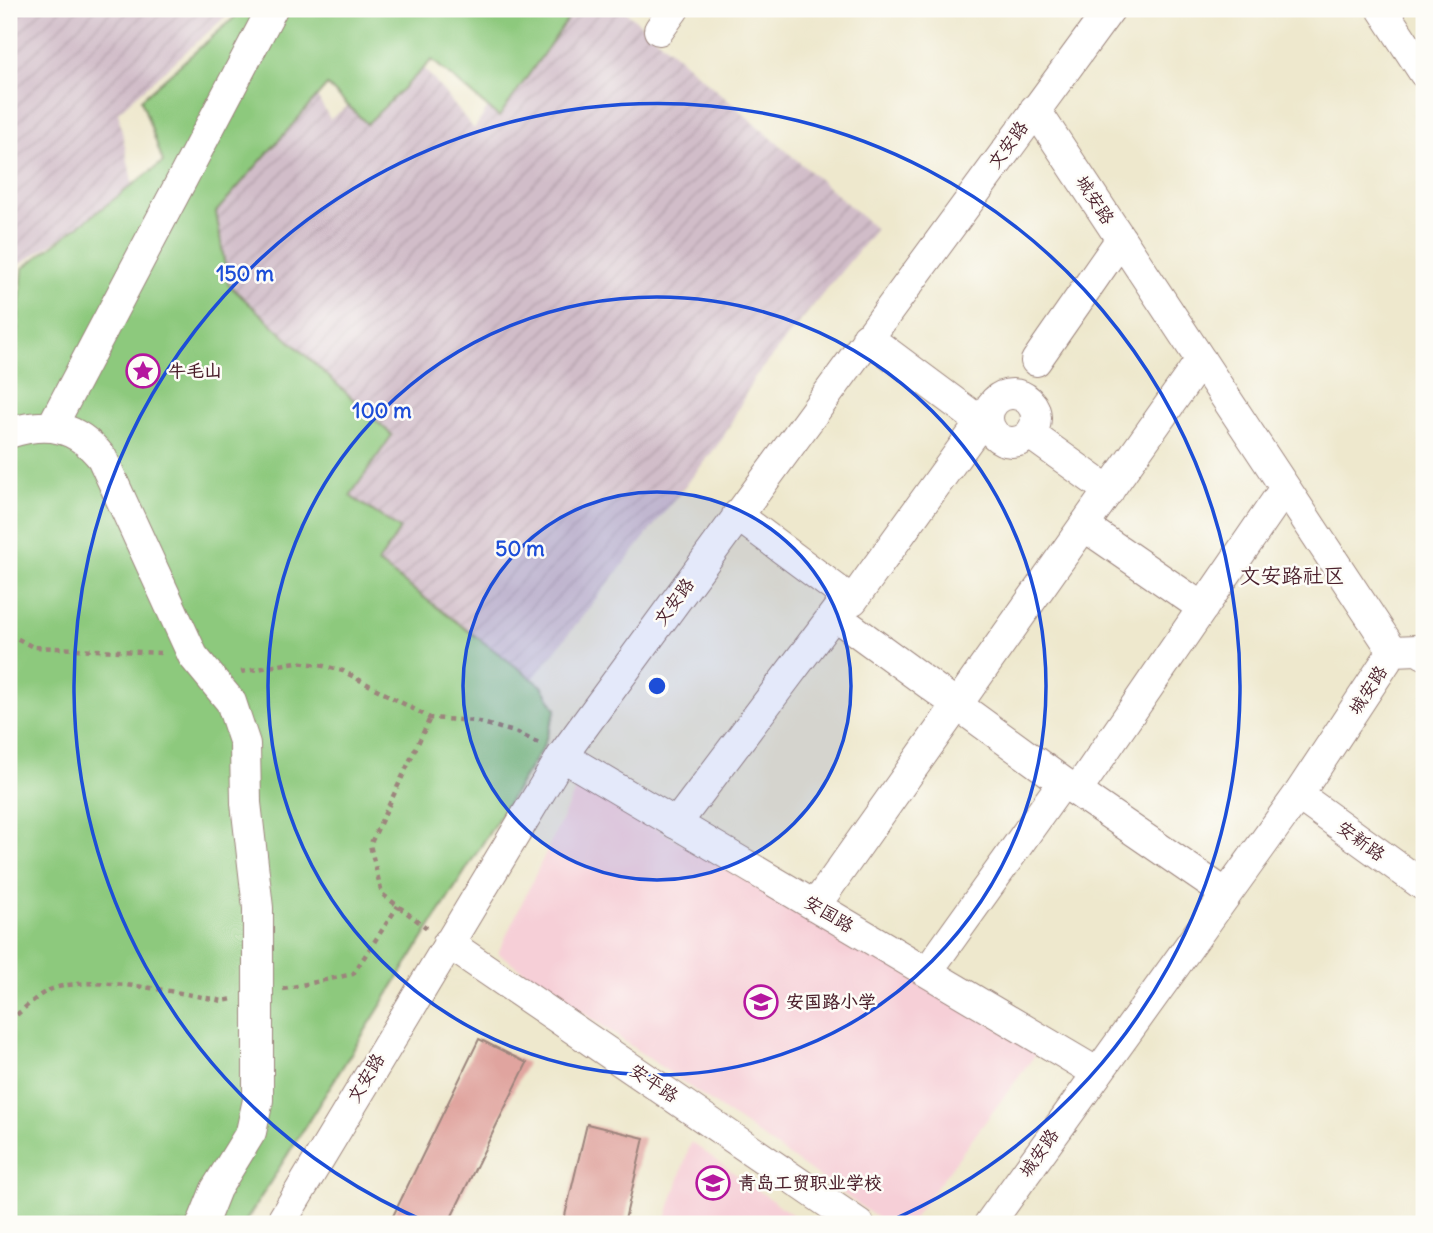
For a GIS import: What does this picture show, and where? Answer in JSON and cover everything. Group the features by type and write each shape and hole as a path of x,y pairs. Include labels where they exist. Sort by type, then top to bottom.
{"street":[{"path":"52,426 272,9"},
{"name":"文安路","path":"280,1224 562,757 867,337 1110,9"},
{"path":"1382,9 1424,73"},
{"name":"城安路","path":"989,1224 1298,795 1393,652 1035,109"},
{"path":"1036,360 1121,239"},
{"path":"867,337 985,417"},
{"path":"815,906 1201,360"},
{"path":"676,824 841,606 853,600 992,404 1004,395 1012,393 1027,399 1036,412 1037,420 1030,434 1109,491"},
{"path":"9,433 34,425 52,426 80,437 102,458 193,656 230,702 244,744 246,803 258,908 258,1100 251,1132 216,1189 202,1224"},
{"path":"927,972 1070,787 1203,608 1285,488"},
{"path":"737,515 958,705 1070,787 1226,894"},
{"path":"1084,526 1203,608"},
{"path":"1393,652 1418,650 1424,654"},
{"name":"安国路","path":"562,757 1097,1072"},
{"name":"安新路","path":"1298,795 1424,886"},
{"name":"安平路","path":"448,943 859,1224"}],"path":[{"path":"9,634 33,647 193,656 241,672 296,662 320,664 343,671 430,718 475,722 518,733 562,757"},
{"path":"430,718 370,845 382,894 448,943"},
{"path":"9,1021 46,992 70,985 154,988 223,1001 353,974 398,906"}],"shaded area":[{"path":"9,9 234,9 118,112 134,191 9,271"},
{"path":"553,9 623,9 876,229 754,378 723,438 518,698 343,576 169,266 295,59 330,119 415,57 474,129"},
{"name":"安国路小学","path":"579,783 1038,1051 909,1224 886,1224 498,953"},
{"name":"青岛工贸职业学校","path":"691,1142 805,1224 664,1224"}],"green space":[{"path":"244,9 575,9 499,117 432,60 367,124 327,85 216,212 228,284 392,435 350,496 400,529 378,563 542,686 556,709 543,747 244,1224 9,1224 9,369 15,357 23,268 163,162 141,99"}],"building":[{"path":"479,1039 527,1063 448,1224 405,1224 392,1218"},
{"path":"587,1124 644,1138 624,1224 563,1224"}],"place":[{"name":"牛毛山","path":"143,371"},
{"name":"安国路小学","path":"761,1002"},
{"name":"青岛工贸职业学校","path":"713,1183"}],"district":[{"name":"文安路社区","path":"1292,576"}]}
